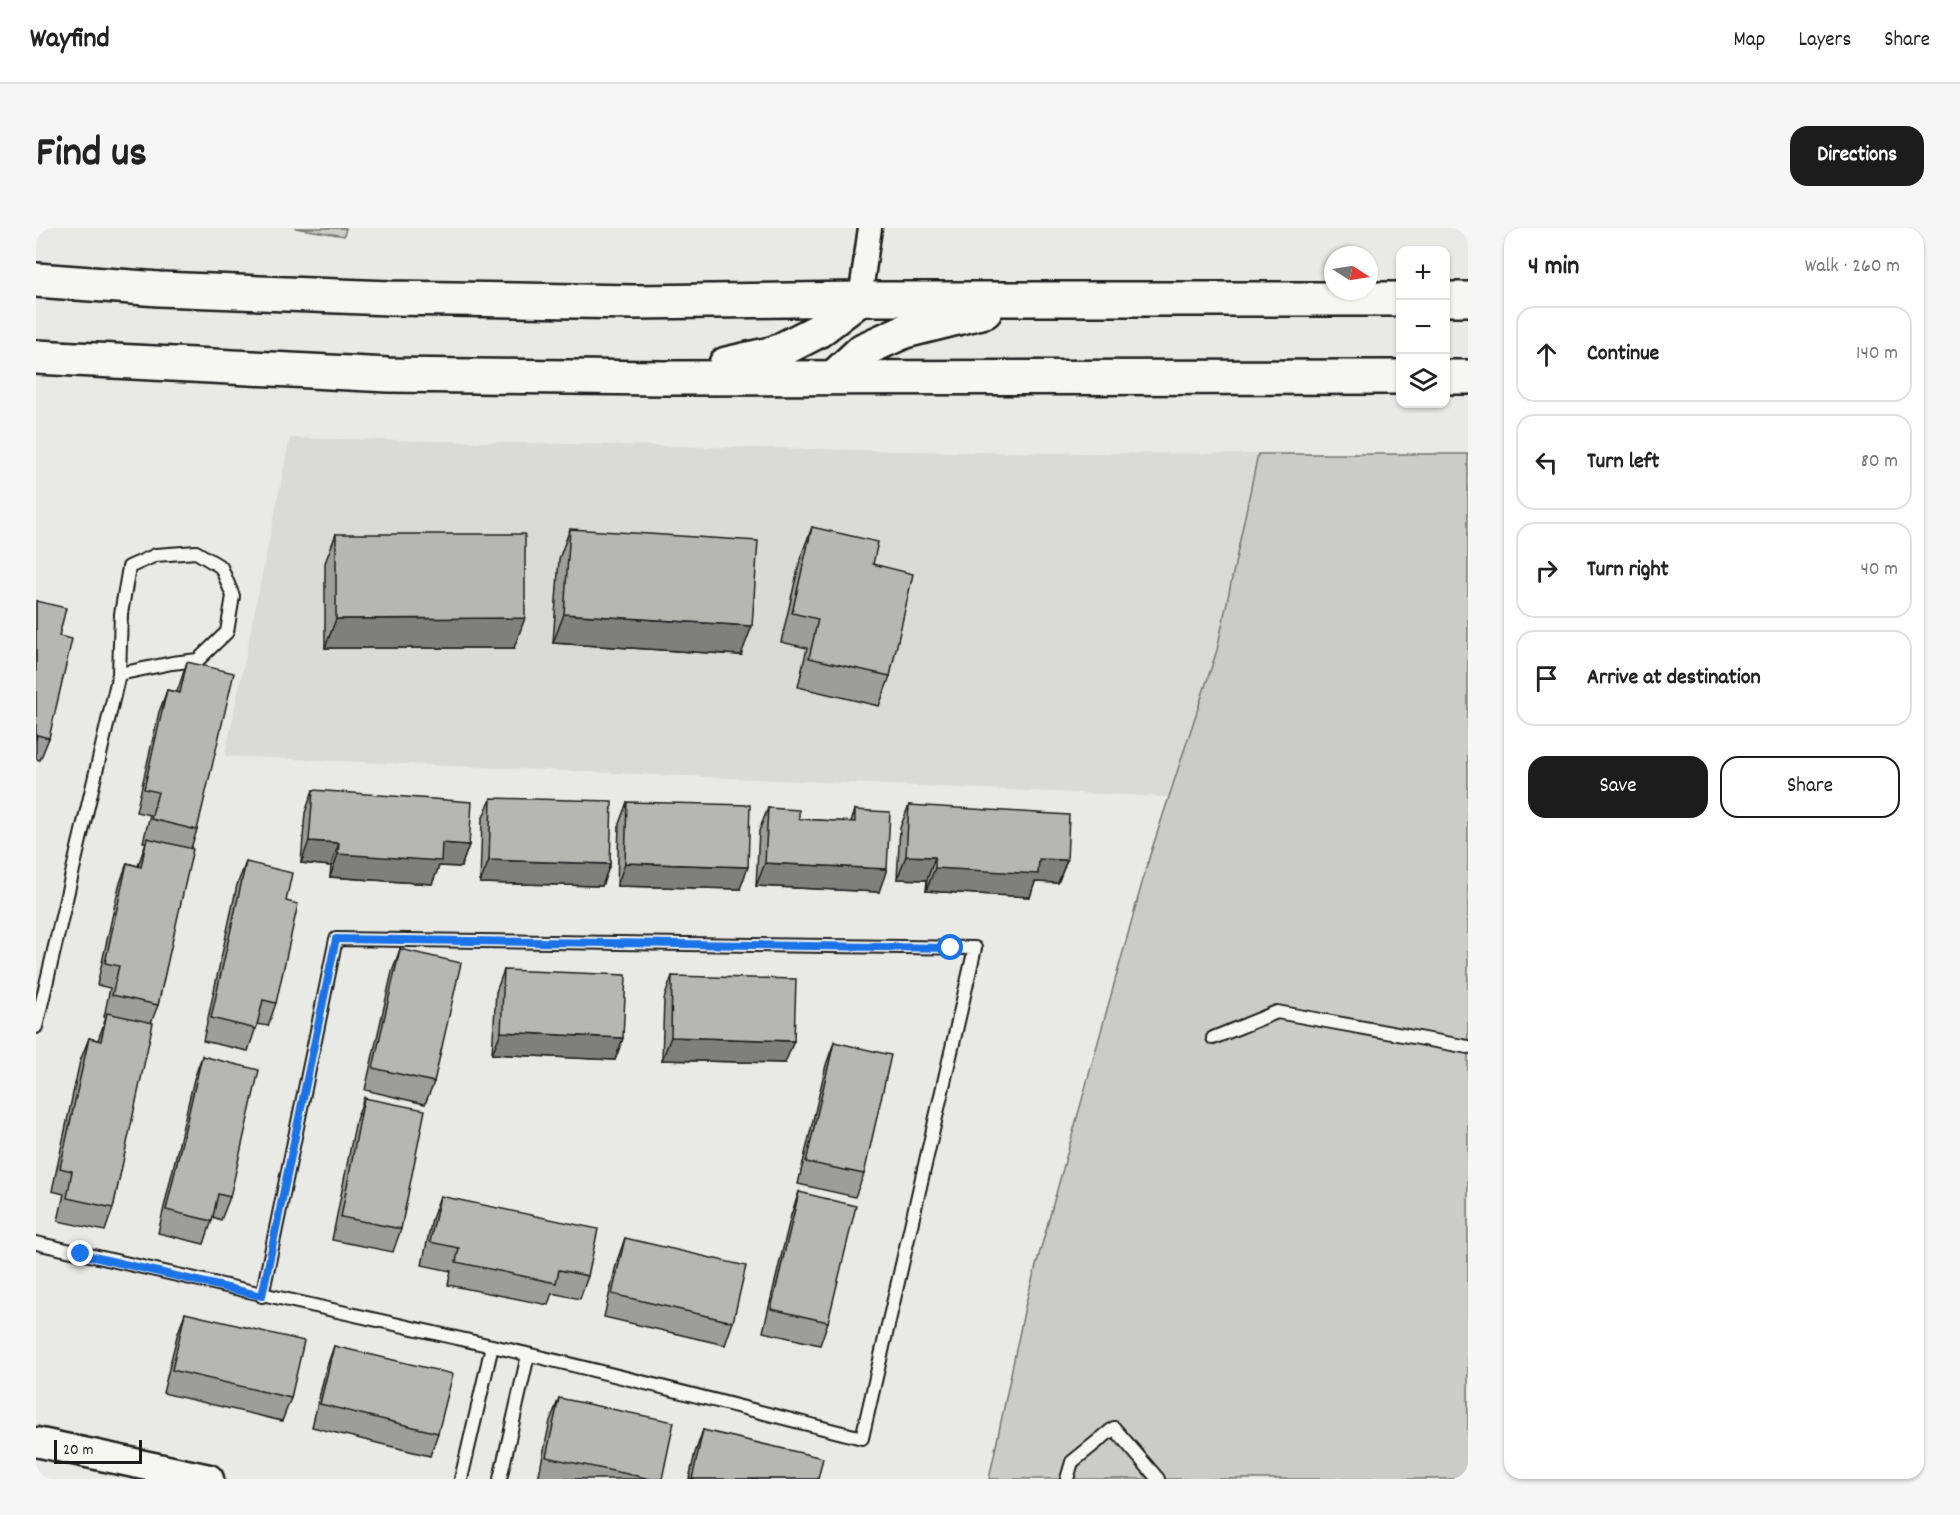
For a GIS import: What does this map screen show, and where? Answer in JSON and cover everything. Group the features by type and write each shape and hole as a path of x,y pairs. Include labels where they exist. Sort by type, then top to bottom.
{"highway":[{"path":"36,280 159,289 390,298 634,302 860,299 1396,299"},
{"path":"663,378 775,353 818,331 860,299"},
{"path":"834,377 863,350 905,331 1030,299"},
{"path":"1450,299 1468,299"},
{"path":"36,357 388,375 663,378 1396,377"},
{"path":"1450,377 1468,377"}],"street":[{"path":"860,299 870,228"},
{"path":"36,1442 209,1479"}],"lane":[{"path":"36,1027 119,674 121,614 129,567 156,555 196,552 221,567 233,596 227,632 198,660 119,674"},
{"path":"36,1243 262,1296 492,1346 862,1438 975,948 336,939 262,1296"},
{"path":"1213,1038 1277,1012 1468,1047"},
{"path":"461,1479 492,1346"},
{"path":"500,1479 528,1355"},
{"path":"1067,1479 1072,1462 1114,1428 1158,1479"}],"shaded area":[{"path":"295,228 346,228 344,236"},
{"path":"290,438 951,452 1258,454 1217,650 1169,797 225,756"},
{"path":"1258,454 1468,454 1468,1479 989,1479 1026,1302 1149,858 1217,650"}],"building":[{"path":"812,527 878,542 873,564 913,574 890,676 809,658 818,619 792,613"},
{"path":"570,529 758,541 752,626 564,614"},
{"path":"336,534 525,534 525,618 336,619"},
{"path":"36,601 66,608 59,636 72,639 49,738 37,735 36,741"},
{"path":"187,662 234,673 197,830 151,819 158,792 144,789 167,690 180,693"},
{"path":"313,790 472,802 469,845 442,843 441,861 338,854 339,843 309,841"},
{"path":"491,798 612,801 610,864 489,860"},
{"path":"627,802 750,805 748,867 625,863"},
{"path":"909,805 1069,815 1067,860 1039,859 1038,874 935,868 935,857 906,856"},
{"path":"768,808 799,810 799,819 855,822 855,810 890,812 887,869 765,863"},
{"path":"147,838 193,849 158,1005 112,995 119,966 105,963 127,863 141,867"},
{"path":"246,862 292,873 286,901 298,904 276,1003 263,1000 256,1029 211,1018"},
{"path":"400,949 461,963 434,1082 373,1068"},
{"path":"504,970 626,975 623,1038 501,1032"},
{"path":"672,976 796,979 794,1041 671,1037"},
{"path":"107,1013 153,1023 113,1208 67,1198 72,1171 60,1168 89,1038 101,1041"},
{"path":"834,1042 891,1055 864,1174 806,1162"},
{"path":"202,1056 259,1070 230,1197 218,1194 212,1221 166,1210"},
{"path":"364,1098 425,1110 401,1229 341,1217"},
{"path":"799,1192 856,1206 828,1322 771,1309"},
{"path":"440,1196 598,1229 588,1276 559,1270 556,1283 456,1262 459,1248 430,1242"},
{"path":"625,1238 746,1266 733,1322 612,1294"},
{"path":"185,1313 304,1341 291,1398 172,1370"},
{"path":"334,1346 453,1374 438,1433 320,1404"},
{"path":"559,1398 674,1422 662,1479 651,1479 546,1457"},
{"path":"703,1430 823,1458 818,1479 692,1479"}],"route":[{"path":"81,1254 262,1296 336,939 951,948"}]}
